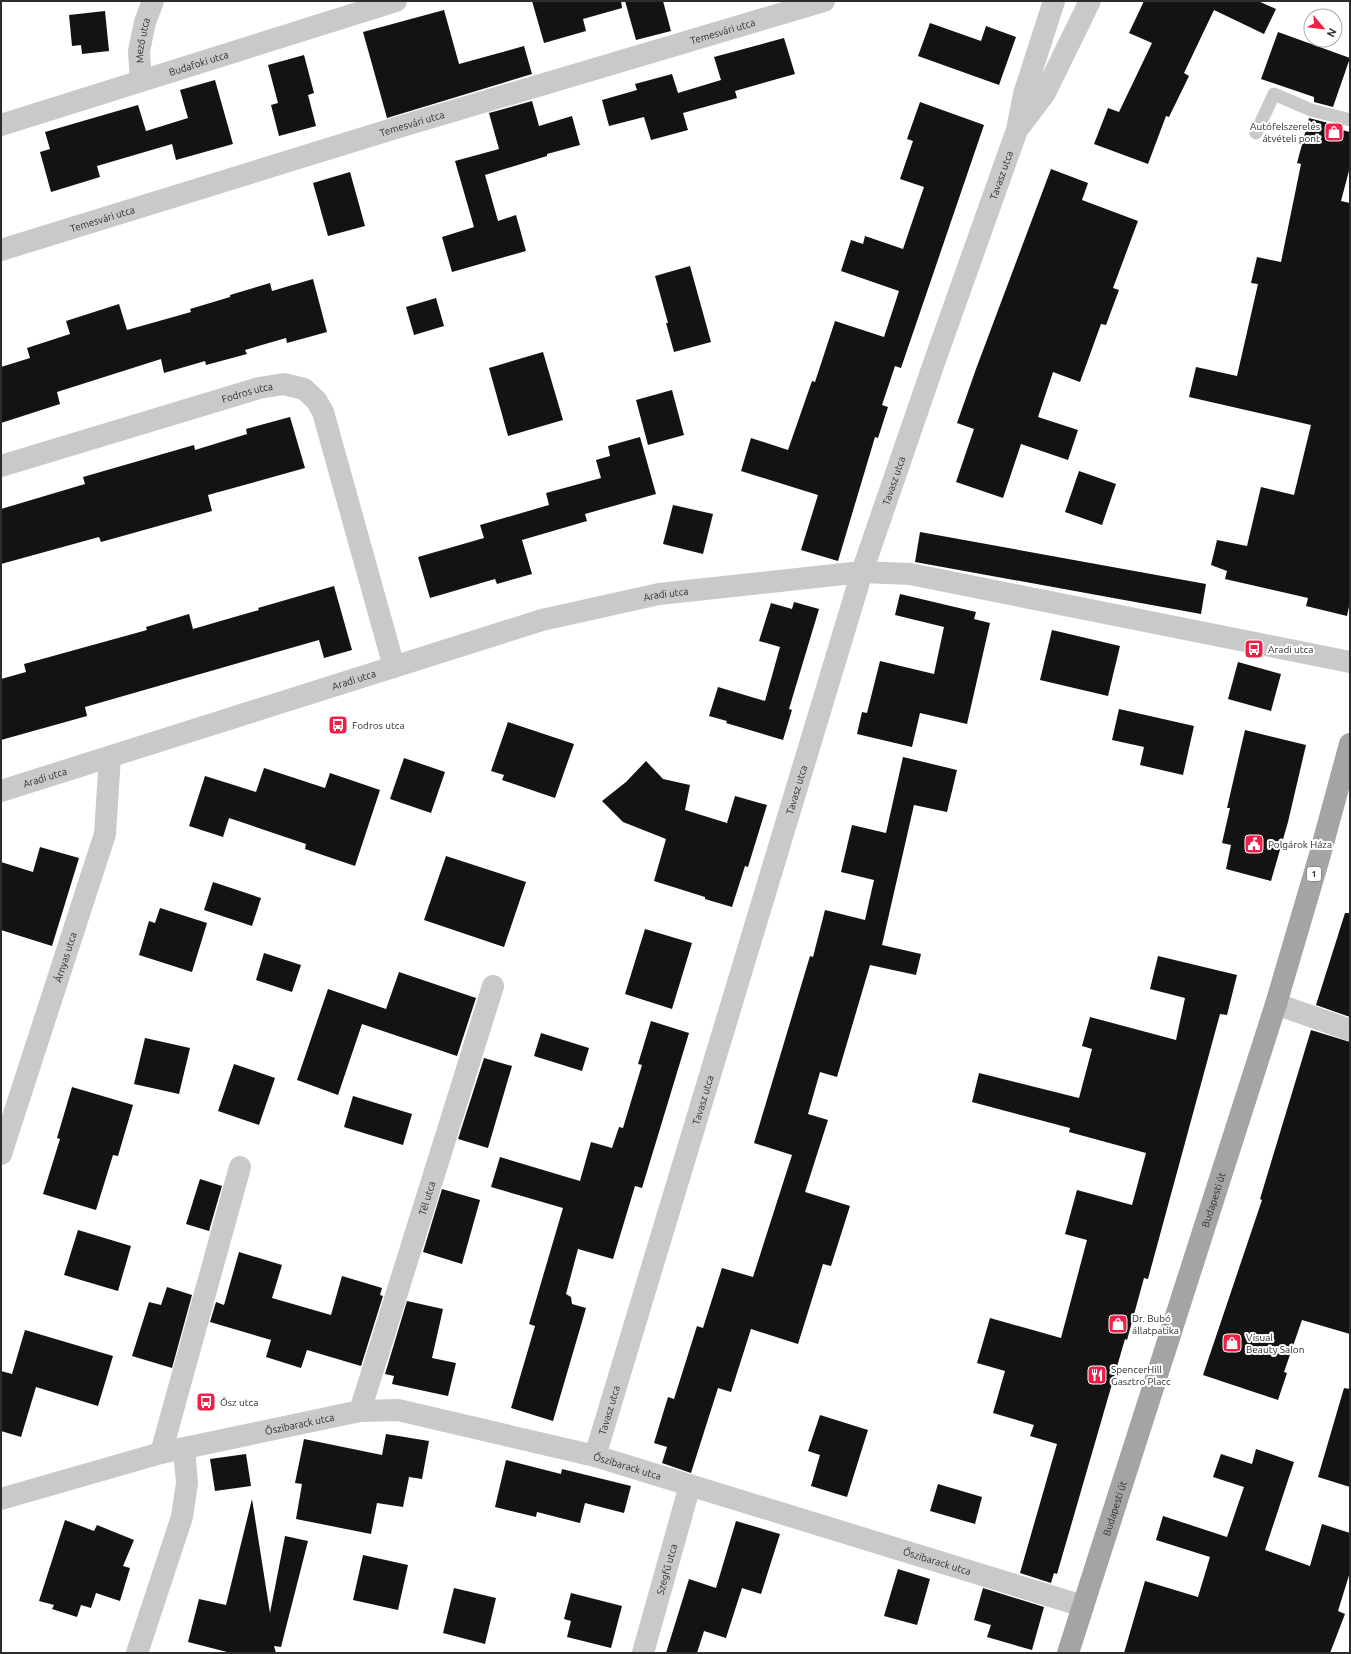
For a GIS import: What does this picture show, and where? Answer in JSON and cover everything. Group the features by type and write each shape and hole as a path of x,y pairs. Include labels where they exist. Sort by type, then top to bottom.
{"main road":[{"name":"Budapesti út","path":"1068,1653 1276,1004 1350,744"}],"street":[{"name":"Mező utca","path":"141,81 139,51 145,22 153,1"},
{"name":"Budafoki utca","path":"1,125 396,1"},
{"name":"Temesvári utca","path":"1,250 399,127 824,1"},
{"name":"Tavasz utca","path":"595,1456 862,572 934,363 1017,130 1024,94 1054,1"},
{"name":"Tavasz utca","path":"1017,130 1045,93 1090,1"},
{"name":"Fodros utca","path":"1,466 259,388 284,384 304,389 316,400 323,412 394,667"},
{"name":"Aradi utca","path":"1,791 542,620 659,594 862,572 910,574 1350,662"},
{"name":"Árnyas utca","path":"1,1154 105,834 110,756"},
{"name":"Tél utca","path":"360,1411 493,986"},
{"path":"1276,1004 1350,1030"},
{"path":"161,1454 240,1168"},
{"name":"Őszibarack utca","path":"1,1499 161,1454 360,1411 398,1410 595,1456 1083,1606"},
{"path":"137,1653 182,1517 187,1483 184,1449"},
{"name":"Szegfű utca","path":"643,1653 690,1485"}],"lane":[{"path":"1256,133 1274,94 1311,110 1350,120"}],"building":[{"path":"532,1 621,1 622,8 583,19 586,31 544,43"},
{"path":"625,1 663,1 671,31 636,40"},
{"path":"1144,1 1258,1 1276,9 1264,34 1214,10 1184,73 1189,76 1169,117 1166,116 1148,164 1094,144 1108,108 1119,112 1152,43 1129,33"},
{"path":"444,10 459,64 524,46 532,74 387,118 363,32"},
{"path":"105,11 109,51 82,54 81,45 72,46 69,15"},
{"path":"930,23 981,41 986,26 1016,37 999,85 918,56"},
{"path":"1278,32 1303,41 1303,48 1322,48 1350,58 1333,107 1314,102 1314,97 1261,79"},
{"path":"784,38 795,74 735,91 737,98 683,113 688,130 651,140 644,117 609,126 602,100 637,90 635,84 672,74 678,93 721,80 714,57"},
{"path":"304,55 314,93 308,95 316,126 279,136 271,105 278,103 268,65"},
{"path":"215,80 233,144 176,160 172,144 97,166 100,177 51,192 40,152 50,149 45,132 138,105 146,131 188,118 180,90"},
{"path":"532,101 539,126 572,116 580,145 547,154 547,156 485,175 498,221 516,215 526,251 452,272 442,237 474,227 455,161 499,149 489,113"},
{"path":"920,102 984,125 901,368 895,366 882,405 888,407 878,438 875,437 838,561 801,550 818,495 741,471 751,438 788,450 812,381 815,382 835,321 884,337 899,291 841,271 851,240 863,244 865,236 903,249 924,187 900,179 913,141 907,139"},
{"path":"1309,118 1328,123 1326,126 1350,132 1350,167 1341,201 1350,203 1350,602 1347,616 1306,606 1308,598 1225,579 1227,571 1211,565 1217,540 1247,546 1261,487 1294,495 1311,425 1189,397 1196,367 1237,376 1258,284 1251,283 1257,257 1281,262 1301,164 1297,163"},
{"path":"1051,169 1088,183 1082,200 1138,221 1113,288 1119,290 1106,325 1101,324 1080,382 1053,372 1038,417 1078,430 1068,460 1021,444 1003,498 956,482 974,429 957,423"},
{"path":"350,172 365,226 328,236 313,183"},
{"path":"690,266 711,342 674,352 666,323 668,323 655,276"},
{"path":"313,279 327,332 287,343 286,338 245,350 247,354 206,365 205,361 164,373 161,359 57,392 60,404 1,423 1,367 30,358 27,348 70,334 66,321 119,304 127,330 191,312 190,309 270,283 272,291"},
{"path":"436,298 444,326 414,335 406,307"},
{"path":"543,352 563,420 508,436 489,368"},
{"path":"672,390 684,435 648,445 636,400"},
{"path":"290,417 305,468 208,495 212,511 101,542 99,537 1,564 1,509 85,484 83,477 194,445 195,450 247,434 246,429"},
{"path":"640,437 656,494 585,514 587,521 522,540 532,574 497,584 495,579 430,598 418,557 484,538 480,525 549,505 546,493 601,478 596,460 610,456 608,446"},
{"path":"1079,471 1116,484 1102,525 1065,512"},
{"path":"673,505 713,514 703,554 663,544"},
{"path":"920,532 1206,584 1201,614 915,562"},
{"path":"334,586 352,650 324,658 319,640 85,707 87,716 1,740 1,679 26,672 24,664 147,630 146,627 189,614 193,629"},
{"path":"900,594 976,612 974,619 990,623 967,724 920,713 912,747 857,734 862,712 867,713 880,661 934,674 944,627 895,615"},
{"path":"794,602 819,609 789,709 792,710 783,740 726,723 727,721 709,716 718,687 765,701 780,647 759,641 771,603 792,609"},
{"path":"1052,630 1120,646 1108,696 1040,680"},
{"path":"1238,662 1281,674 1271,711 1228,699"},
{"path":"1119,709 1194,726 1183,775 1140,765 1144,747 1112,740"},
{"path":"508,722 574,744 555,798 502,780 504,775 491,771"},
{"path":"1245,730 1306,745 1288,822 1271,881 1226,869 1231,845 1222,843 1230,808 1227,808"},
{"path":"903,757 957,770 947,812 914,805 882,945 921,954 916,975 870,965 837,1077 820,1072 808,1114 828,1120 805,1192 850,1206 831,1266 823,1264 798,1344 751,1329 731,1392 718,1388 691,1473 662,1463 667,1447 654,1443 668,1397 674,1399 697,1326 703,1328 722,1268 753,1277 792,1155 754,1143 810,956 813,957 825,910 865,920 874,880 841,872 852,825 886,833"},
{"path":"404,758 445,772 431,813 390,799"},
{"path":"646,761 663,779 690,785 685,810 727,823 735,796 767,805 748,867 745,866 732,907 654,881 666,839 623,822 602,801 626,782"},
{"path":"264,768 325,788 330,773 380,790 355,866 305,849 306,844 229,818 223,837 189,826 205,776 256,792"},
{"path":"40,847 79,858 52,946 1,930 1,862 33,872"},
{"path":"446,856 526,882 504,947 424,920"},
{"path":"213,882 261,898 252,926 204,910"},
{"path":"160,908 207,923 192,972 139,955 149,921 155,923"},
{"path":"1345,913 1350,913 1350,1017 1316,1005"},
{"path":"645,929 692,943 672,1009 625,994"},
{"path":"264,953 301,965 292,992 256,980"},
{"path":"1158,956 1237,975 1227,1015 1220,1014 1148,1279 1144,1278 1057,1574 1054,1573 1051,1583 1020,1573 1057,1444 1030,1436 1034,1425 993,1413 1005,1371 977,1363 990,1318 1061,1338 1087,1240 1065,1234 1077,1190 1132,1205 1146,1153 1069,1132 1070,1128 972,1102 979,1073 1079,1098 1092,1049 1082,1046 1090,1017 1176,1040 1185,998 1150,989"},
{"path":"399,972 476,998 457,1056 362,1024 338,1095 297,1080 328,989 386,1009"},
{"path":"651,1021 689,1033 642,1188 635,1186 613,1259 578,1249 566,1294 571,1297 572,1304 586,1308 553,1421 511,1408 535,1326 529,1324 563,1208 491,1187 500,1157 580,1181 591,1142 612,1148 619,1127 623,1128 642,1065 638,1064"},
{"path":"1311,1030 1350,1042 1350,1334 1302,1320 1284,1372 1287,1373 1278,1400 1203,1375 1262,1200 1260,1199"},
{"path":"541,1033 589,1048 582,1071 534,1056"},
{"path":"145,1038 190,1048 179,1094 134,1084"},
{"path":"484,1058 512,1066 488,1148 458,1139"},
{"path":"234,1064 275,1078 259,1125 218,1111"},
{"path":"72,1087 133,1105 118,1156 113,1155 96,1210 43,1194 60,1139 57,1138"},
{"path":"353,1096 412,1114 403,1145 344,1127"},
{"path":"200,1179 222,1186 209,1231 186,1224"},
{"path":"442,1189 480,1200 462,1264 423,1252"},
{"path":"78,1230 131,1246 118,1291 64,1275"},
{"path":"239,1252 282,1265 272,1298 331,1315 342,1276 382,1288 380,1295 383,1296 361,1366 307,1350 301,1368 266,1357 271,1340 210,1322 216,1302 224,1305"},
{"path":"167,1287 192,1295 172,1368 132,1356 149,1302 161,1305"},
{"path":"407,1301 443,1309 432,1358 456,1363 448,1396 392,1384 394,1376 385,1374"},
{"path":"25,1330 113,1356 98,1406 36,1387 21,1437 1,1431 1,1371 12,1374"},
{"path":"1344,1388 1350,1389 1350,1487 1318,1477"},
{"path":"820,1415 868,1430 847,1497 811,1486 820,1455 808,1451"},
{"path":"386,1434 429,1441 422,1479 409,1477 403,1507 377,1503 371,1534 296,1519 302,1484 295,1483 304,1439 382,1455"},
{"path":"1256,1449 1294,1462 1265,1550 1310,1566 1322,1524 1350,1533 1350,1572 1338,1611 1345,1614 1330,1653 1124,1653 1145,1581 1198,1597 1210,1557 1156,1540 1163,1516 1227,1537 1244,1487 1213,1477 1221,1454 1252,1464"},
{"path":"246,1454 251,1486 215,1491 210,1459"},
{"path":"506,1460 561,1474 562,1469 631,1486 624,1513 585,1503 580,1523 537,1512 536,1517 495,1507"},
{"path":"938,1484 982,1497 975,1524 930,1511"},
{"path":"252,1499 270,1613 285,1536 308,1541 281,1647 274,1646 276,1653 231,1653 188,1642 199,1599 226,1605"},
{"path":"65,1520 94,1531 97,1525 134,1540 123,1566 130,1568 120,1601 96,1593 91,1608 81,1605 77,1617 52,1609 54,1605 39,1601"},
{"path":"736,1521 780,1534 761,1594 742,1588 726,1638 704,1631 697,1653 666,1653 689,1579 716,1588"},
{"path":"363,1555 408,1565 398,1610 353,1600"},
{"path":"898,1569 930,1579 917,1625 884,1616"},
{"path":"454,1588 496,1598 485,1644 443,1633"},
{"path":"983,1588 1044,1607 1032,1650 987,1637 991,1625 974,1620"},
{"path":"571,1593 622,1606 611,1648 567,1637 571,1621 564,1619"}],"place":[{"name":"Autófelszerelés átvételi pont","path":"1334,132"},
{"name":"Aradi utca","path":"1254,649"},
{"name":"Fodros utca","path":"338,725"},
{"name":"Polgárok Háza","path":"1254,844"},
{"name":"Dr. Bubó állatpatika","path":"1118,1324"},
{"name":"Visual Beauty Salon","path":"1232,1343"},
{"name":"SpencerHill Gasztro Placc","path":"1097,1375"},
{"name":"Ősz utca","path":"206,1402"}]}
